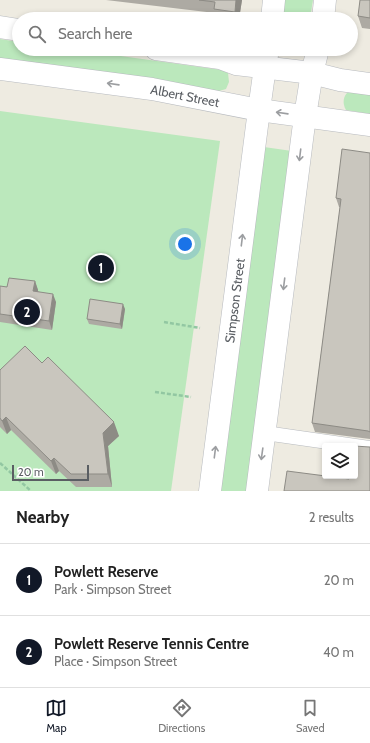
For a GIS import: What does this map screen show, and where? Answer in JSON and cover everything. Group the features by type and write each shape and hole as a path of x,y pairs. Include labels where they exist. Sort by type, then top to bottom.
{"street":[{"path":"273,12 274,0"},
{"path":"323,12 325,0"},
{"path":"0,27 12,29"},
{"path":"206,56 220,58 236,64 267,58 312,73 340,80 370,84"},
{"path":"257,491 305,116 316,56"},
{"name":"Simpson Street","path":"210,491 258,110 267,58"},
{"name":"Albert Street","path":"0,69 152,89 258,110 370,125"}],"lane":[{"path":"265,433 370,448"}],"path":[{"path":"164,322 200,328"},
{"path":"155,392 190,396"},
{"path":"0,462 31,491"}],"green space":[{"path":"283,0 313,0 311,12 282,12"},
{"path":"0,39 12,41 12,56 121,56 222,70 228,73 229,82 226,89 219,91 0,60"},
{"path":"349,91 370,93 370,114 346,110 344,100 345,95"},
{"path":"0,111 220,141 171,491 0,491"},
{"path":"264,147 292,151 246,491 217,491"}],"building":[{"path":"199,0 236,0 235,12 214,9 215,2"},
{"path":"360,0 370,0 370,18 358,16"},
{"path":"342,149 370,153 370,432 312,423 341,199 336,198"},
{"path":"9,278 35,281 33,291 53,294 49,321 0,314 0,286 7,287"},
{"path":"90,299 123,304 120,324 87,319"},
{"path":"25,346 42,363 48,357 114,422 103,433 108,474 71,474 54,458 51,461 6,417 2,421 0,418 0,370"},
{"path":"358,446 370,447 370,491 284,491 287,471 322,476 322,479 358,479"}],"place":[{"name":"Powlett Reserve","path":"101,268"},
{"name":"Powlett Reserve Tennis Centre","path":"27,312"}]}
